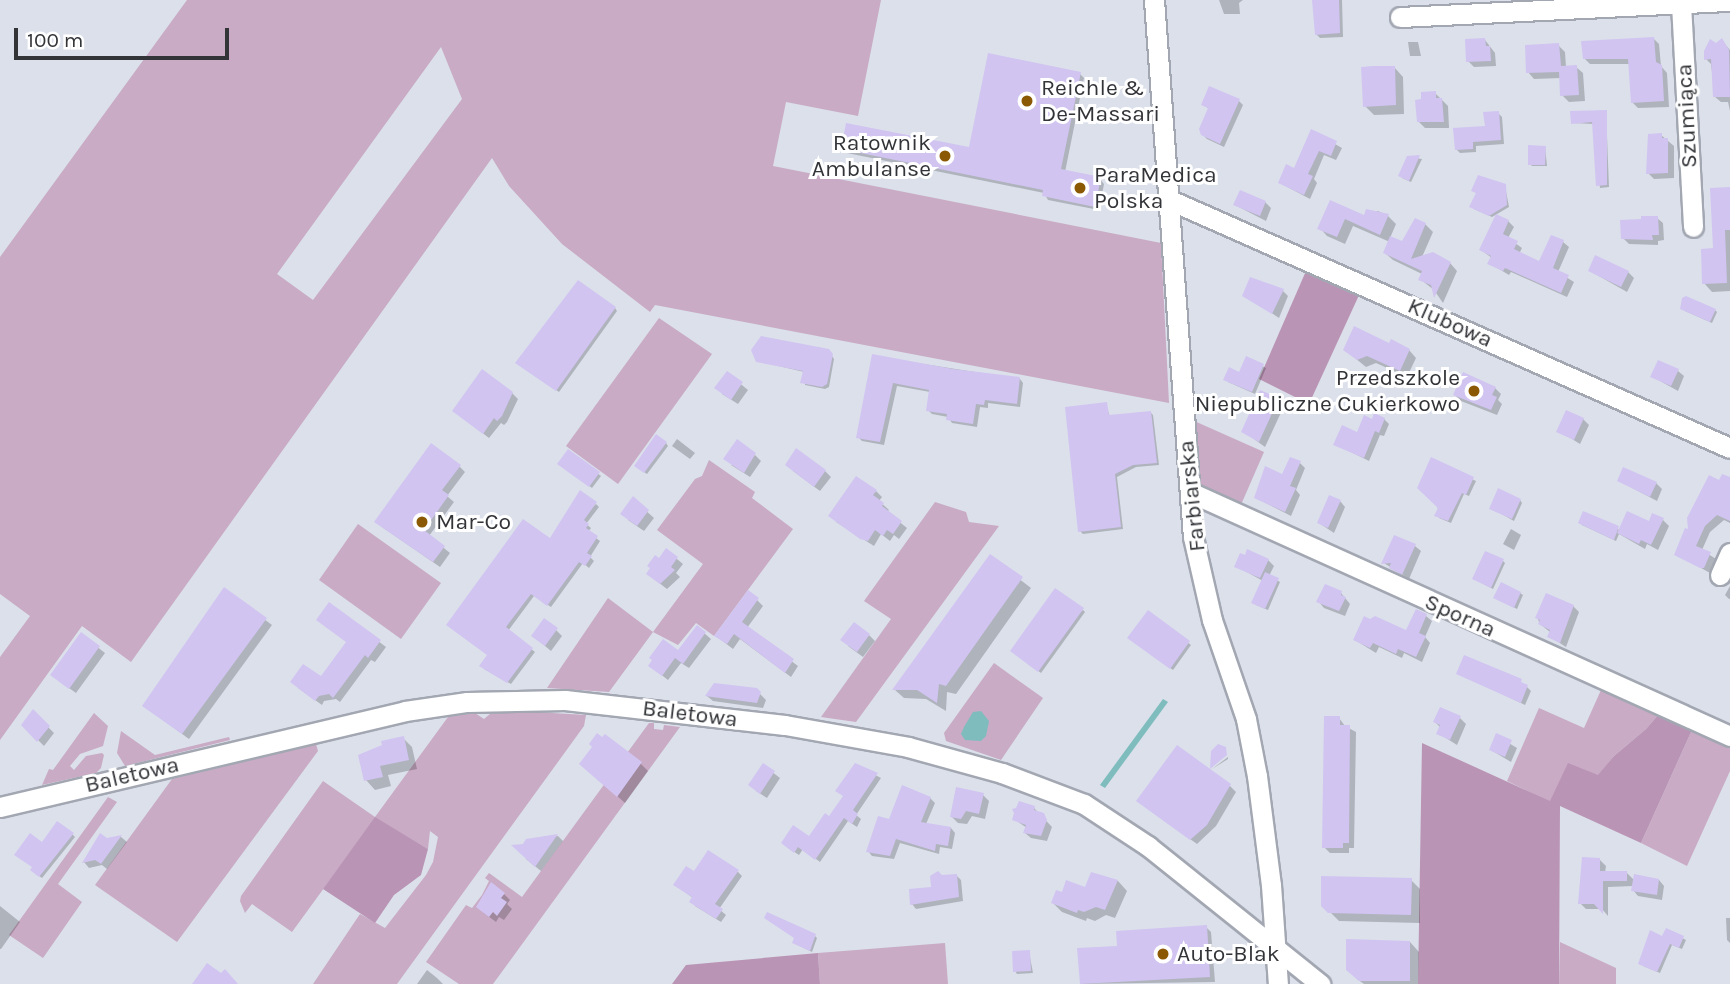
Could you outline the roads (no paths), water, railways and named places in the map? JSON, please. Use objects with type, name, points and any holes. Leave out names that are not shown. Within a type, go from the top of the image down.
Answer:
[{"type":"street","name":"Farbiarska","points":[[1154,0],[1170,200],[1180,376],[1192,493],[1193,537],[1206,596],[1246,719],[1257,776],[1271,885],[1278,984]]},
{"type":"street","points":[[1401,17],[1730,1]]},
{"type":"street","name":"Szumiąca","points":[[1681,4],[1693,227]]},
{"type":"street","name":"Klubowa","points":[[1170,200],[1730,448]]},
{"type":"street","name":"Sporna","points":[[1192,493],[1730,736]]},
{"type":"street","points":[[1720,575],[1730,554]]},
{"type":"street","name":"Baletowa","points":[[0,807],[425,707],[517,699],[611,704],[877,740],[1002,773],[1059,793],[1119,824],[1320,984]]},
{"type":"place","name":"Reichle & De-Massari","points":[[1027,101]]},
{"type":"place","name":"Ratownik Ambulanse","points":[[945,156]]},
{"type":"place","name":"ParaMedica Polska","points":[[1080,188]]},
{"type":"place","name":"Przedszkole Niepubliczne Cukierkowo","points":[[1474,391]]},
{"type":"place","name":"Mar-Co","points":[[422,522]]},
{"type":"place","name":"Auto-Blak","points":[[1163,954]]}]
